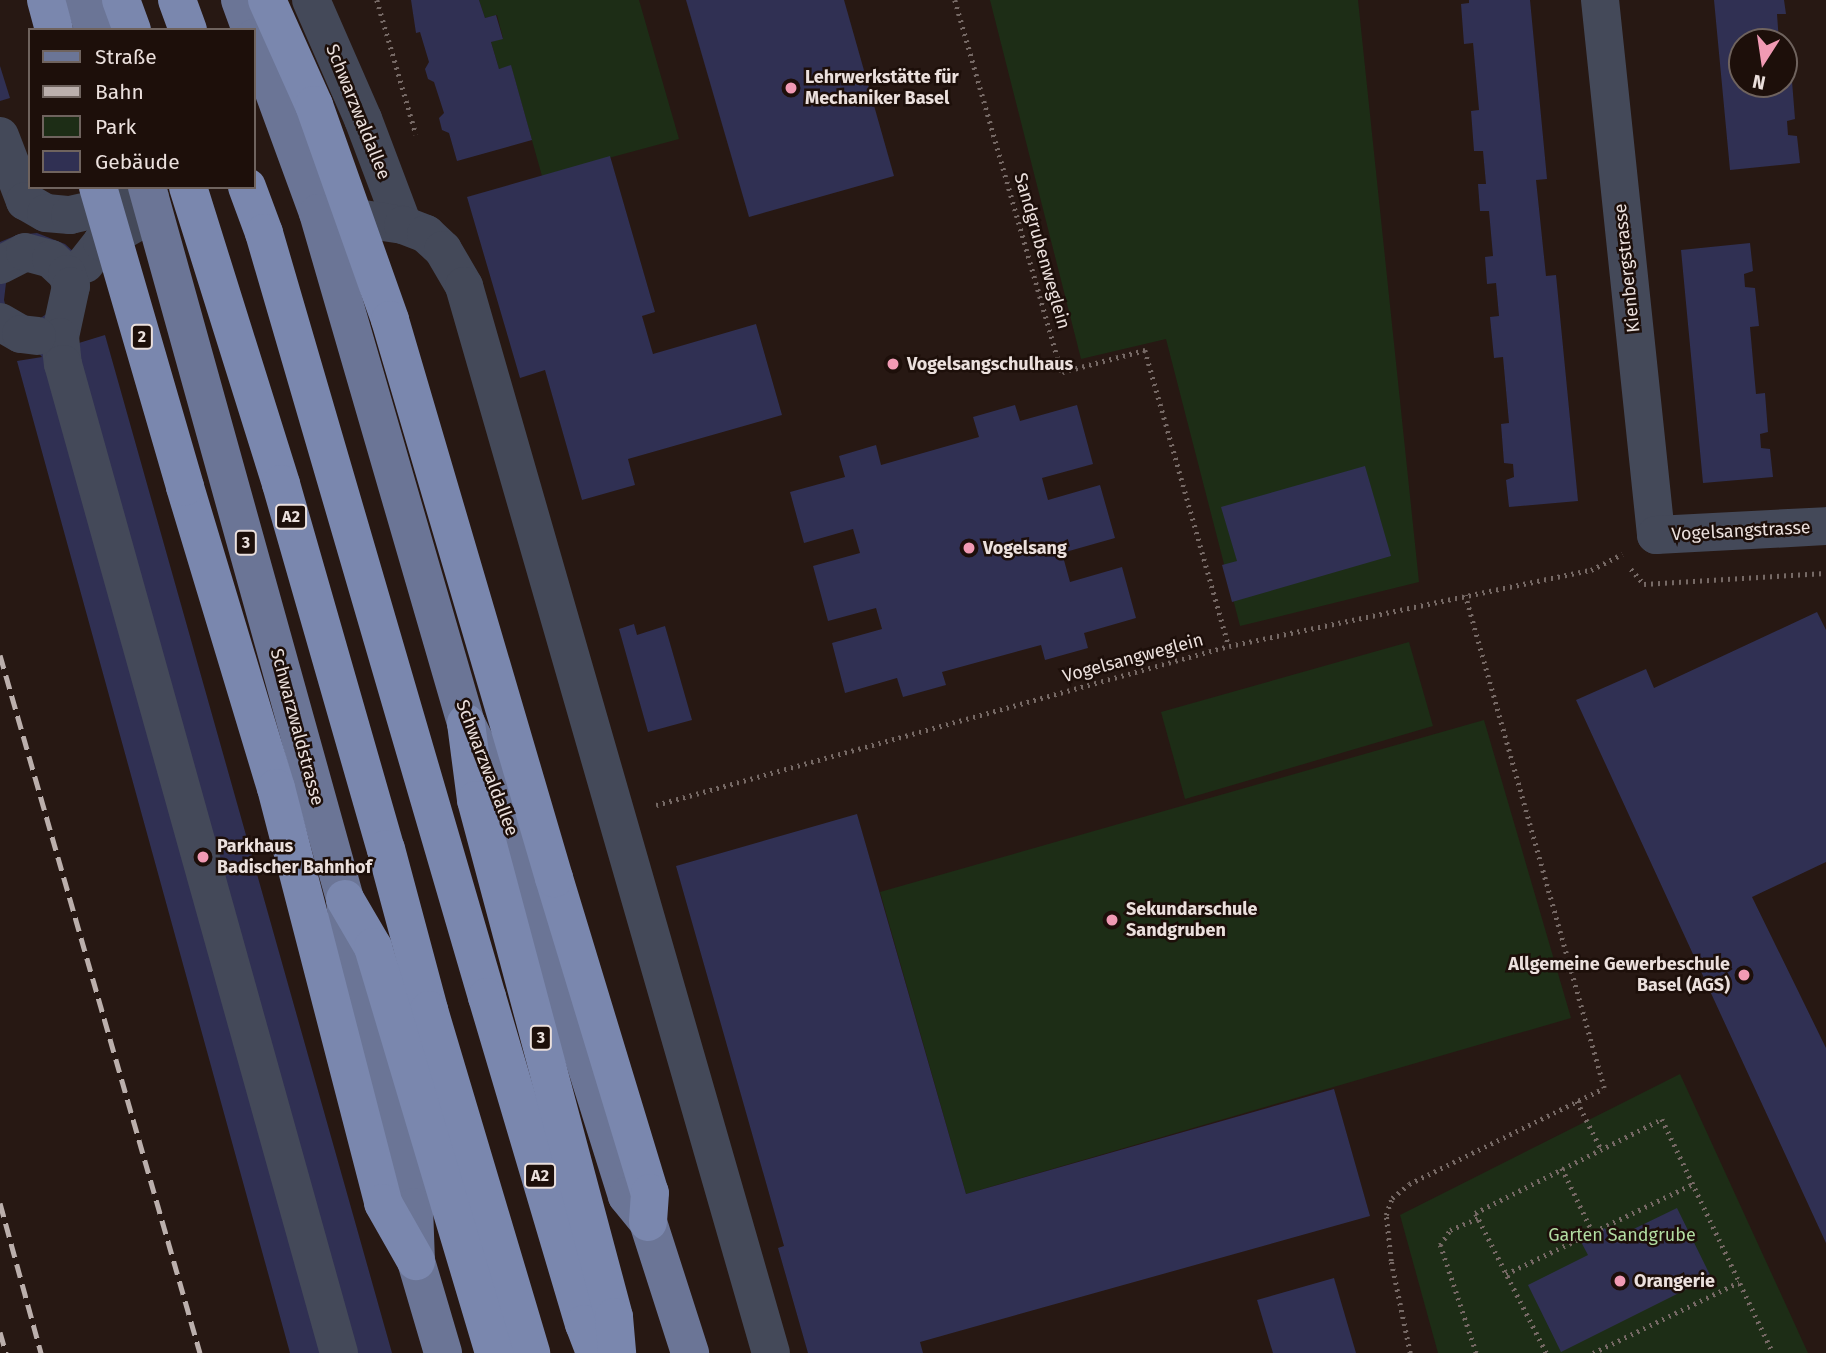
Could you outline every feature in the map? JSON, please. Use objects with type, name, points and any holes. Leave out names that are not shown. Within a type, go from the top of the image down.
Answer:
[{"type":"highway","points":[[46,0],[53,28]]},
{"type":"highway","points":[[121,0],[131,28]]},
{"type":"highway","points":[[177,0],[187,28]]},
{"type":"highway","points":[[267,0],[314,105],[390,320],[554,878],[650,1192],[648,1222]]},
{"type":"highway","name":"2","points":[[100,189],[185,487],[276,788],[383,1203],[416,1261]]},
{"type":"highway","name":"A2","points":[[189,189],[285,496],[429,1010],[531,1353]]},
{"type":"highway","name":"A2","points":[[248,189],[264,233],[487,997],[580,1311],[595,1353]]},
{"type":"highway","name":"3","points":[[466,723],[476,800],[614,1317],[617,1353]]},
{"type":"highway","points":[[345,898],[373,947],[494,1353]]},
{"type":"main road","points":[[84,0],[93,28]]},
{"type":"main road","points":[[240,0],[250,28]]},
{"type":"main road","name":"Schwarzwaldallee","points":[[256,47],[261,70],[318,213],[466,723],[500,794],[626,1196],[648,1222],[690,1353]]},
{"type":"main road","name":"Schwarzwaldstrasse","points":[[151,199],[345,898],[350,946],[414,1207],[416,1261],[443,1353]]},
{"type":"street","name":"Schwarzwaldallee","points":[[311,0],[363,119],[403,225]]},
{"type":"street","name":"Kienbergstrasse","points":[[1600,0],[1656,535]]},
{"type":"street","points":[[0,136],[25,201],[46,213],[70,215],[151,199]]},
{"type":"street","points":[[85,264],[102,242],[128,225],[151,199]]},
{"type":"street","points":[[318,213],[403,225],[426,234],[443,250],[464,286],[771,1353]]},
{"type":"street","points":[[0,265],[25,252],[51,259],[67,274],[71,286],[61,337],[62,364],[339,1353]]},
{"type":"street","points":[[0,322],[21,334],[37,336]]},
{"type":"street","name":"Vogelsangstrasse","points":[[1656,535],[1826,526]]},
{"type":"path","points":[[377,0],[417,139]]},
{"type":"path","name":"Sandgrubenweglein","points":[[956,0],[1062,372],[1145,350],[1229,646]]},
{"type":"path","name":"Vogelsangweglein","points":[[616,816],[1229,646],[1591,570],[1656,535]]},
{"type":"path","points":[[1619,555],[1644,584],[1826,573]]},
{"type":"path","points":[[1410,1353],[1391,1261],[1386,1215],[1392,1198],[1409,1184],[1604,1088],[1465,595]]},
{"type":"path","points":[[1577,1101],[1601,1149]]},
{"type":"path","points":[[1546,1353],[1475,1213],[1662,1119],[1771,1352]]},
{"type":"path","points":[[1562,1168],[1592,1231]]},
{"type":"path","points":[[1506,1274],[1693,1184]]},
{"type":"path","points":[[1476,1353],[1440,1245],[1450,1230],[1478,1218]]},
{"type":"path","points":[[1592,1353],[1739,1282]]},
{"type":"green space","points":[[479,0],[639,0],[679,139],[542,176],[511,66],[499,69],[491,42],[503,38],[497,15],[485,18]]},
{"type":"green space","points":[[990,0],[1358,0],[1419,582],[1240,626],[1166,339],[1081,359]]},
{"type":"green space","points":[[1409,642],[1433,726],[1185,799],[1161,712]]},
{"type":"green space","points":[[1484,720],[1571,1018],[966,1194],[880,892]]},
{"type":"green space","name":"Garten Sandgrube","points":[[1680,1074],[1808,1353],[1438,1353],[1400,1215]]},
{"type":"building","points":[[411,0],[479,0],[485,18],[496,15],[503,39],[491,42],[499,69],[511,65],[532,140],[457,161],[449,133],[442,130],[439,118],[444,113],[434,82],[428,79],[425,69],[429,62],[420,32],[416,33]]},
{"type":"building","name":"Lehrwerkstätte für Mechaniker Basel","points":[[686,0],[844,0],[894,176],[749,217]]},
{"type":"building","points":[[1469,0],[1530,0],[1547,179],[1536,180],[1546,276],[1556,275],[1578,501],[1509,507],[1506,480],[1514,477],[1513,464],[1504,463],[1501,424],[1509,423],[1503,357],[1494,358],[1490,317],[1499,316],[1496,283],[1487,284],[1485,257],[1493,256],[1489,211],[1480,211],[1478,184],[1486,184],[1483,151],[1474,151],[1471,111],[1479,110],[1473,43],[1464,44],[1461,4],[1469,3]]},
{"type":"building","points":[[1714,0],[1784,0],[1786,14],[1777,14],[1778,28],[1728,28],[1728,98],[1793,98],[1795,119],[1787,121],[1788,135],[1797,136],[1800,163],[1730,170]]},
{"type":"building","points":[[0,66],[10,98],[0,101]]},
{"type":"building","points":[[610,156],[655,312],[642,316],[653,354],[756,324],[782,415],[628,459],[635,485],[582,500],[545,370],[520,378],[467,197]]},
{"type":"building","name":"Parkhaus Badischer Bahnhof","points":[[37,233],[65,244],[76,254],[69,346],[105,335],[392,1353],[290,1353],[17,361],[42,357],[35,349],[0,339],[0,242],[17,235]],"holes":[[[35,269],[50,278],[55,303],[51,311],[36,321],[6,308],[6,283],[11,276]]]},
{"type":"building","points":[[1750,243],[1753,271],[1744,274],[1745,287],[1755,288],[1759,326],[1750,327],[1753,361],[1756,394],[1765,393],[1768,432],[1760,434],[1761,448],[1770,449],[1773,477],[1703,483],[1681,250]]},
{"type":"building","name":"Vogelsang","points":[[1015,405],[1020,421],[1077,405],[1093,464],[1042,478],[1048,500],[1100,485],[1115,538],[1062,553],[1070,582],[1122,567],[1136,618],[1084,633],[1088,648],[1045,660],[1041,645],[942,672],[946,685],[903,697],[897,678],[845,693],[832,643],[882,629],[876,608],[828,621],[813,566],[860,553],[853,529],[804,543],[790,492],[845,477],[839,456],[876,445],[881,465],[979,437],[973,417]]},
{"type":"building","points":[[1365,466],[1391,556],[1232,602],[1222,565],[1237,561],[1221,507]]},
{"type":"building","points":[[1817,612],[1826,630],[1826,862],[1752,897],[1826,1048],[1826,1243],[1576,700],[1646,669],[1654,688]]},
{"type":"building","points":[[634,624],[637,635],[665,626],[692,720],[648,732],[619,629]]},
{"type":"building","points":[[857,814],[966,1194],[1334,1089],[1370,1216],[920,1342],[923,1353],[808,1353],[778,1248],[784,1246],[676,866]]},
{"type":"building","name":"Orangerie","points":[[1677,1208],[1711,1277],[1561,1352],[1528,1285],[1588,1255],[1580,1240],[1605,1228],[1611,1240]]},
{"type":"building","points":[[1334,1278],[1356,1353],[1273,1353],[1257,1300]]},
{"type":"railway","points":[[0,655],[200,1353]]},
{"type":"railway","points":[[0,1203],[41,1353]]},
{"type":"railway","points":[[0,1332],[6,1353]]},
{"type":"place","name":"Lehrwerkstätte für Mechaniker Basel","points":[[791,88]]},
{"type":"place","name":"Vogelsangschulhaus","points":[[893,364]]},
{"type":"place","name":"Vogelsang","points":[[969,548]]},
{"type":"place","name":"Parkhaus Badischer Bahnhof","points":[[203,857]]},
{"type":"place","name":"Sekundarschule Sandgruben","points":[[1112,920]]},
{"type":"place","name":"Allgemeine Gewerbeschule Basel (AGS)","points":[[1744,975]]},
{"type":"place","name":"Orangerie","points":[[1620,1281]]}]
